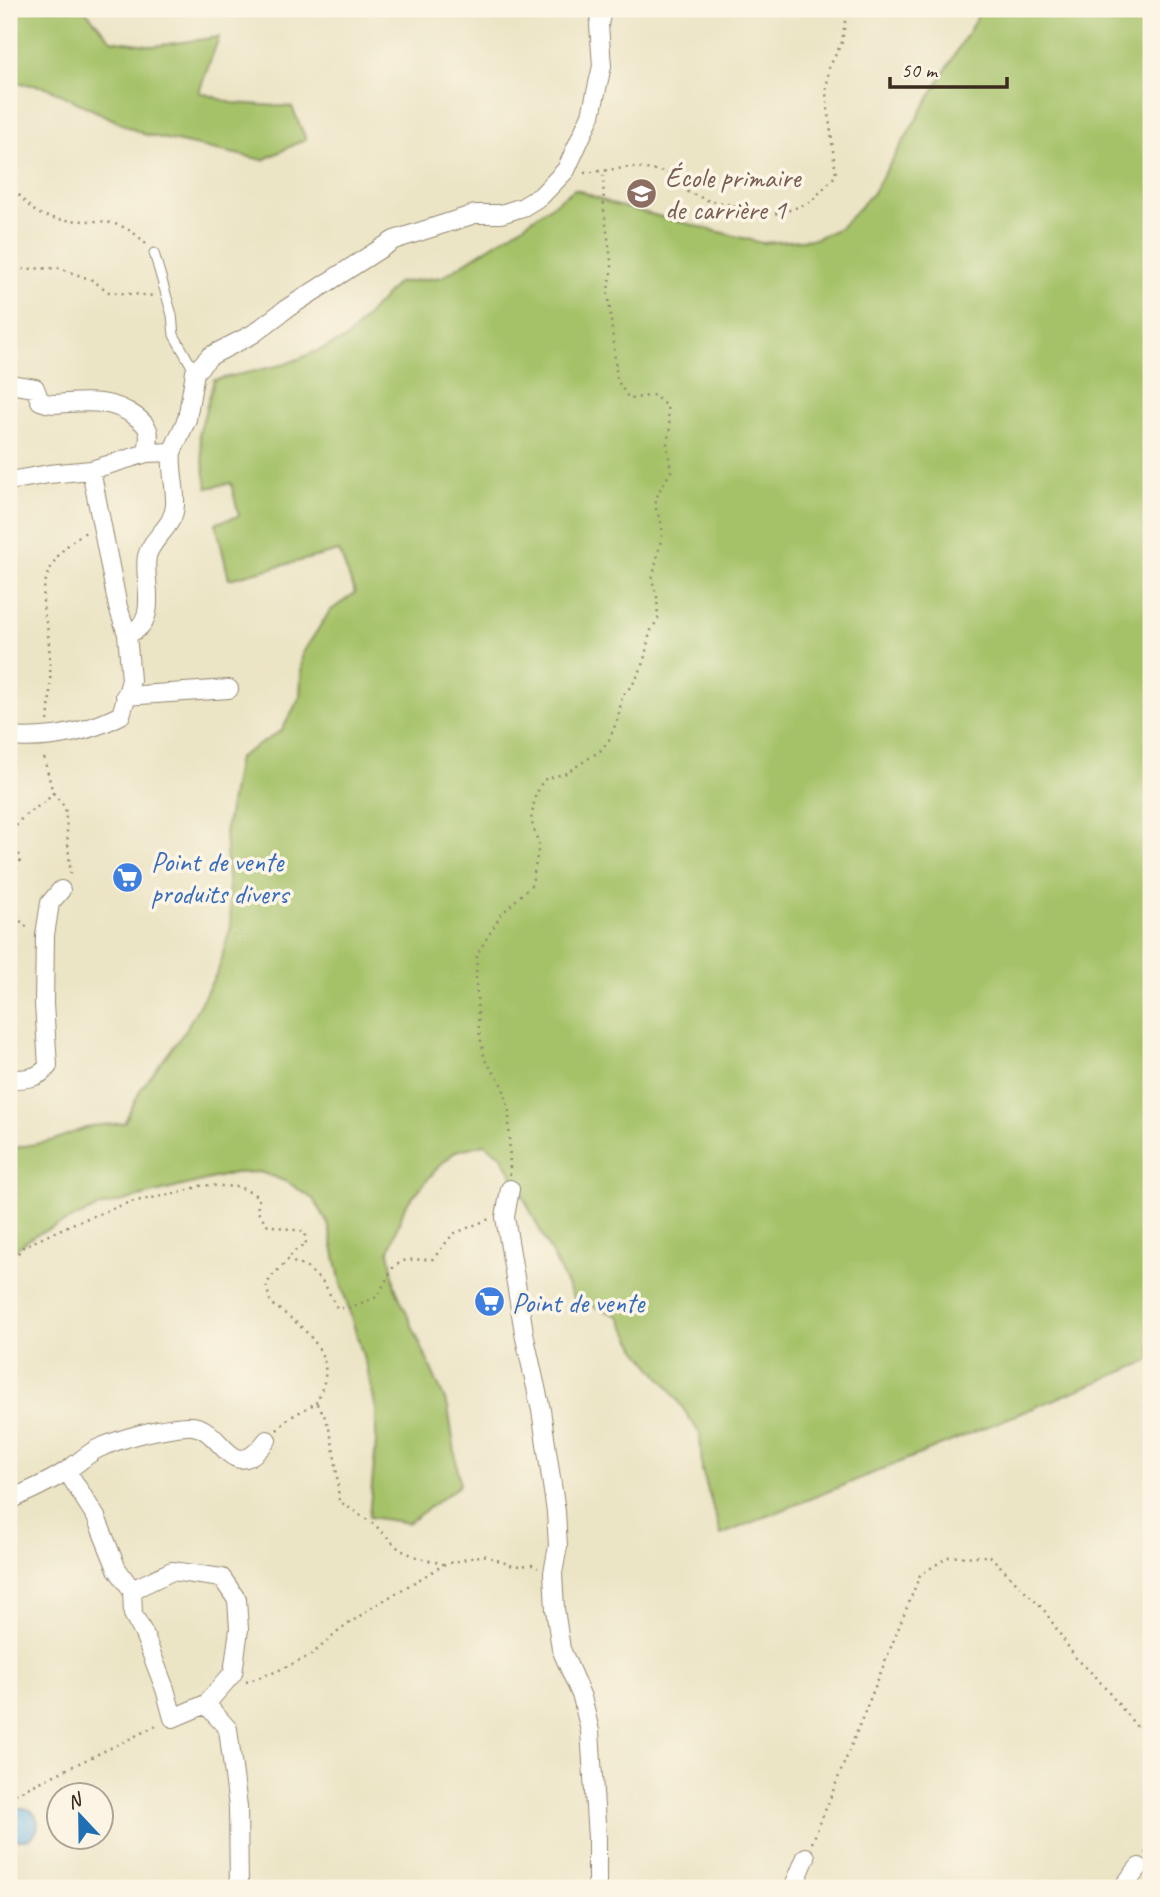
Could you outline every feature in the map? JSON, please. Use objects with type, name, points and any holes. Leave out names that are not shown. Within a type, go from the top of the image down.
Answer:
[{"type":"street","points":[[127,634],[142,623],[149,605],[147,558],[150,549],[174,514],[176,504],[172,452],[187,419],[194,372],[210,356],[253,334],[286,309],[394,240],[475,214],[501,214],[523,207],[541,196],[566,170],[590,115],[603,66],[599,24],[602,9]]},
{"type":"street","points":[[9,384],[35,388],[40,401],[48,405],[92,402],[122,407],[146,424],[149,435],[147,453]]},
{"type":"street","points":[[9,481],[91,470],[147,453],[172,452]]},
{"type":"street","points":[[9,737],[42,738],[99,726],[121,715],[131,680],[127,634],[118,607],[91,470]]},
{"type":"street","points":[[125,696],[229,690]]},
{"type":"street","points":[[9,1079],[27,1079],[43,1073],[48,1066],[44,1004],[45,935],[50,903],[61,890]]},
{"type":"street","points":[[510,1189],[505,1217],[556,1512],[558,1546],[553,1573],[555,1609],[561,1649],[582,1697],[590,1731],[597,1838],[597,1888]]},
{"type":"street","points":[[9,1501],[67,1471],[96,1450],[115,1442],[188,1425],[199,1427],[222,1448],[239,1459],[247,1460],[256,1454],[267,1440]]},
{"type":"street","points":[[67,1471],[96,1517],[117,1569],[132,1590],[134,1614],[165,1689],[173,1718],[211,1697],[233,1672],[239,1629],[237,1600],[222,1578],[172,1571],[132,1590]]},
{"type":"street","points":[[211,1697],[228,1729],[238,1807],[239,1888]]},
{"type":"street","points":[[793,1888],[806,1857]]},
{"type":"street","points":[[1122,1888],[1139,1867]]},
{"type":"lane","points":[[154,253],[172,315],[174,335],[194,372]]},
{"type":"path","points":[[566,170],[582,174],[632,167],[666,172],[680,181],[688,192],[707,200],[779,214],[811,202],[836,175],[826,93],[829,68],[842,42],[847,9]]},
{"type":"path","points":[[510,1189],[509,1110],[502,1084],[485,1060],[479,1031],[477,954],[501,915],[532,884],[539,845],[531,820],[543,780],[566,773],[600,751],[609,740],[618,718],[622,697],[643,665],[650,632],[659,613],[652,580],[663,537],[655,506],[658,493],[671,471],[667,444],[670,428],[667,407],[654,395],[629,399],[617,380],[608,290],[612,267],[604,210],[603,170]]},
{"type":"path","points":[[9,185],[21,194],[37,214],[61,219],[118,223],[136,233],[154,253]]},
{"type":"path","points":[[9,266],[23,269],[59,268],[92,280],[109,292],[151,295],[167,301]]},
{"type":"path","points":[[61,890],[68,886],[72,877],[65,807],[53,793],[42,738],[51,690],[48,631],[43,601],[48,571],[62,549],[102,524]]},
{"type":"path","points":[[9,838],[21,819],[47,802],[53,793]]},
{"type":"path","points":[[9,844],[21,859],[9,886],[13,909],[26,928],[45,935]]},
{"type":"path","points":[[9,1264],[23,1247],[84,1219],[130,1202],[179,1193],[203,1185],[239,1187],[254,1194],[259,1199],[257,1212],[268,1225],[305,1232],[306,1244],[293,1252],[266,1285],[271,1304],[316,1341],[326,1375],[316,1403],[289,1418],[267,1440]]},
{"type":"path","points":[[288,1259],[306,1267],[324,1283],[337,1308],[348,1308],[377,1297],[394,1266],[406,1260],[433,1259],[453,1234],[471,1225],[494,1218],[509,1235]]},
{"type":"path","points":[[316,1403],[323,1411],[334,1447],[340,1501],[374,1525],[400,1550],[445,1564]]},
{"type":"path","points":[[211,1697],[310,1656],[371,1608],[445,1564],[484,1555],[513,1566],[532,1565],[553,1573]]},
{"type":"path","points":[[806,1857],[920,1575],[948,1557],[990,1556],[1044,1610],[1075,1657],[1097,1677],[1151,1744]]},
{"type":"path","points":[[9,1797],[173,1718]]},
{"type":"green space","points":[[9,9],[84,9],[111,40],[154,46],[219,37],[199,92],[232,103],[292,107],[306,139],[263,160],[143,134],[46,87],[13,82],[9,76]]},
{"type":"green space","points":[[982,9],[1151,9],[1151,1360],[721,1535],[702,1470],[700,1434],[670,1389],[637,1349],[619,1316],[574,1299],[501,1155],[484,1144],[456,1151],[439,1166],[405,1206],[389,1251],[395,1287],[448,1407],[460,1485],[408,1523],[369,1517],[376,1443],[376,1409],[367,1369],[341,1284],[328,1223],[313,1199],[287,1182],[260,1172],[234,1173],[99,1207],[35,1235],[9,1254],[9,1149],[51,1141],[91,1126],[124,1123],[141,1089],[185,1031],[218,971],[231,925],[225,833],[238,758],[282,730],[300,697],[302,654],[330,611],[355,593],[339,551],[229,579],[216,523],[239,516],[231,483],[207,488],[199,434],[214,380],[286,364],[346,339],[397,283],[442,277],[575,189],[615,205],[762,243],[814,239],[840,228],[872,194]]},
{"type":"water","points":[[22,1808],[33,1813],[38,1824],[33,1835],[22,1840],[11,1835],[6,1824],[11,1813]]},
{"type":"place","name":"École primaire de carrière 1","points":[[642,193]]},
{"type":"place","name":"Point de vente produits divers","points":[[128,877]]},
{"type":"place","name":"Point de vente","points":[[489,1302]]}]
